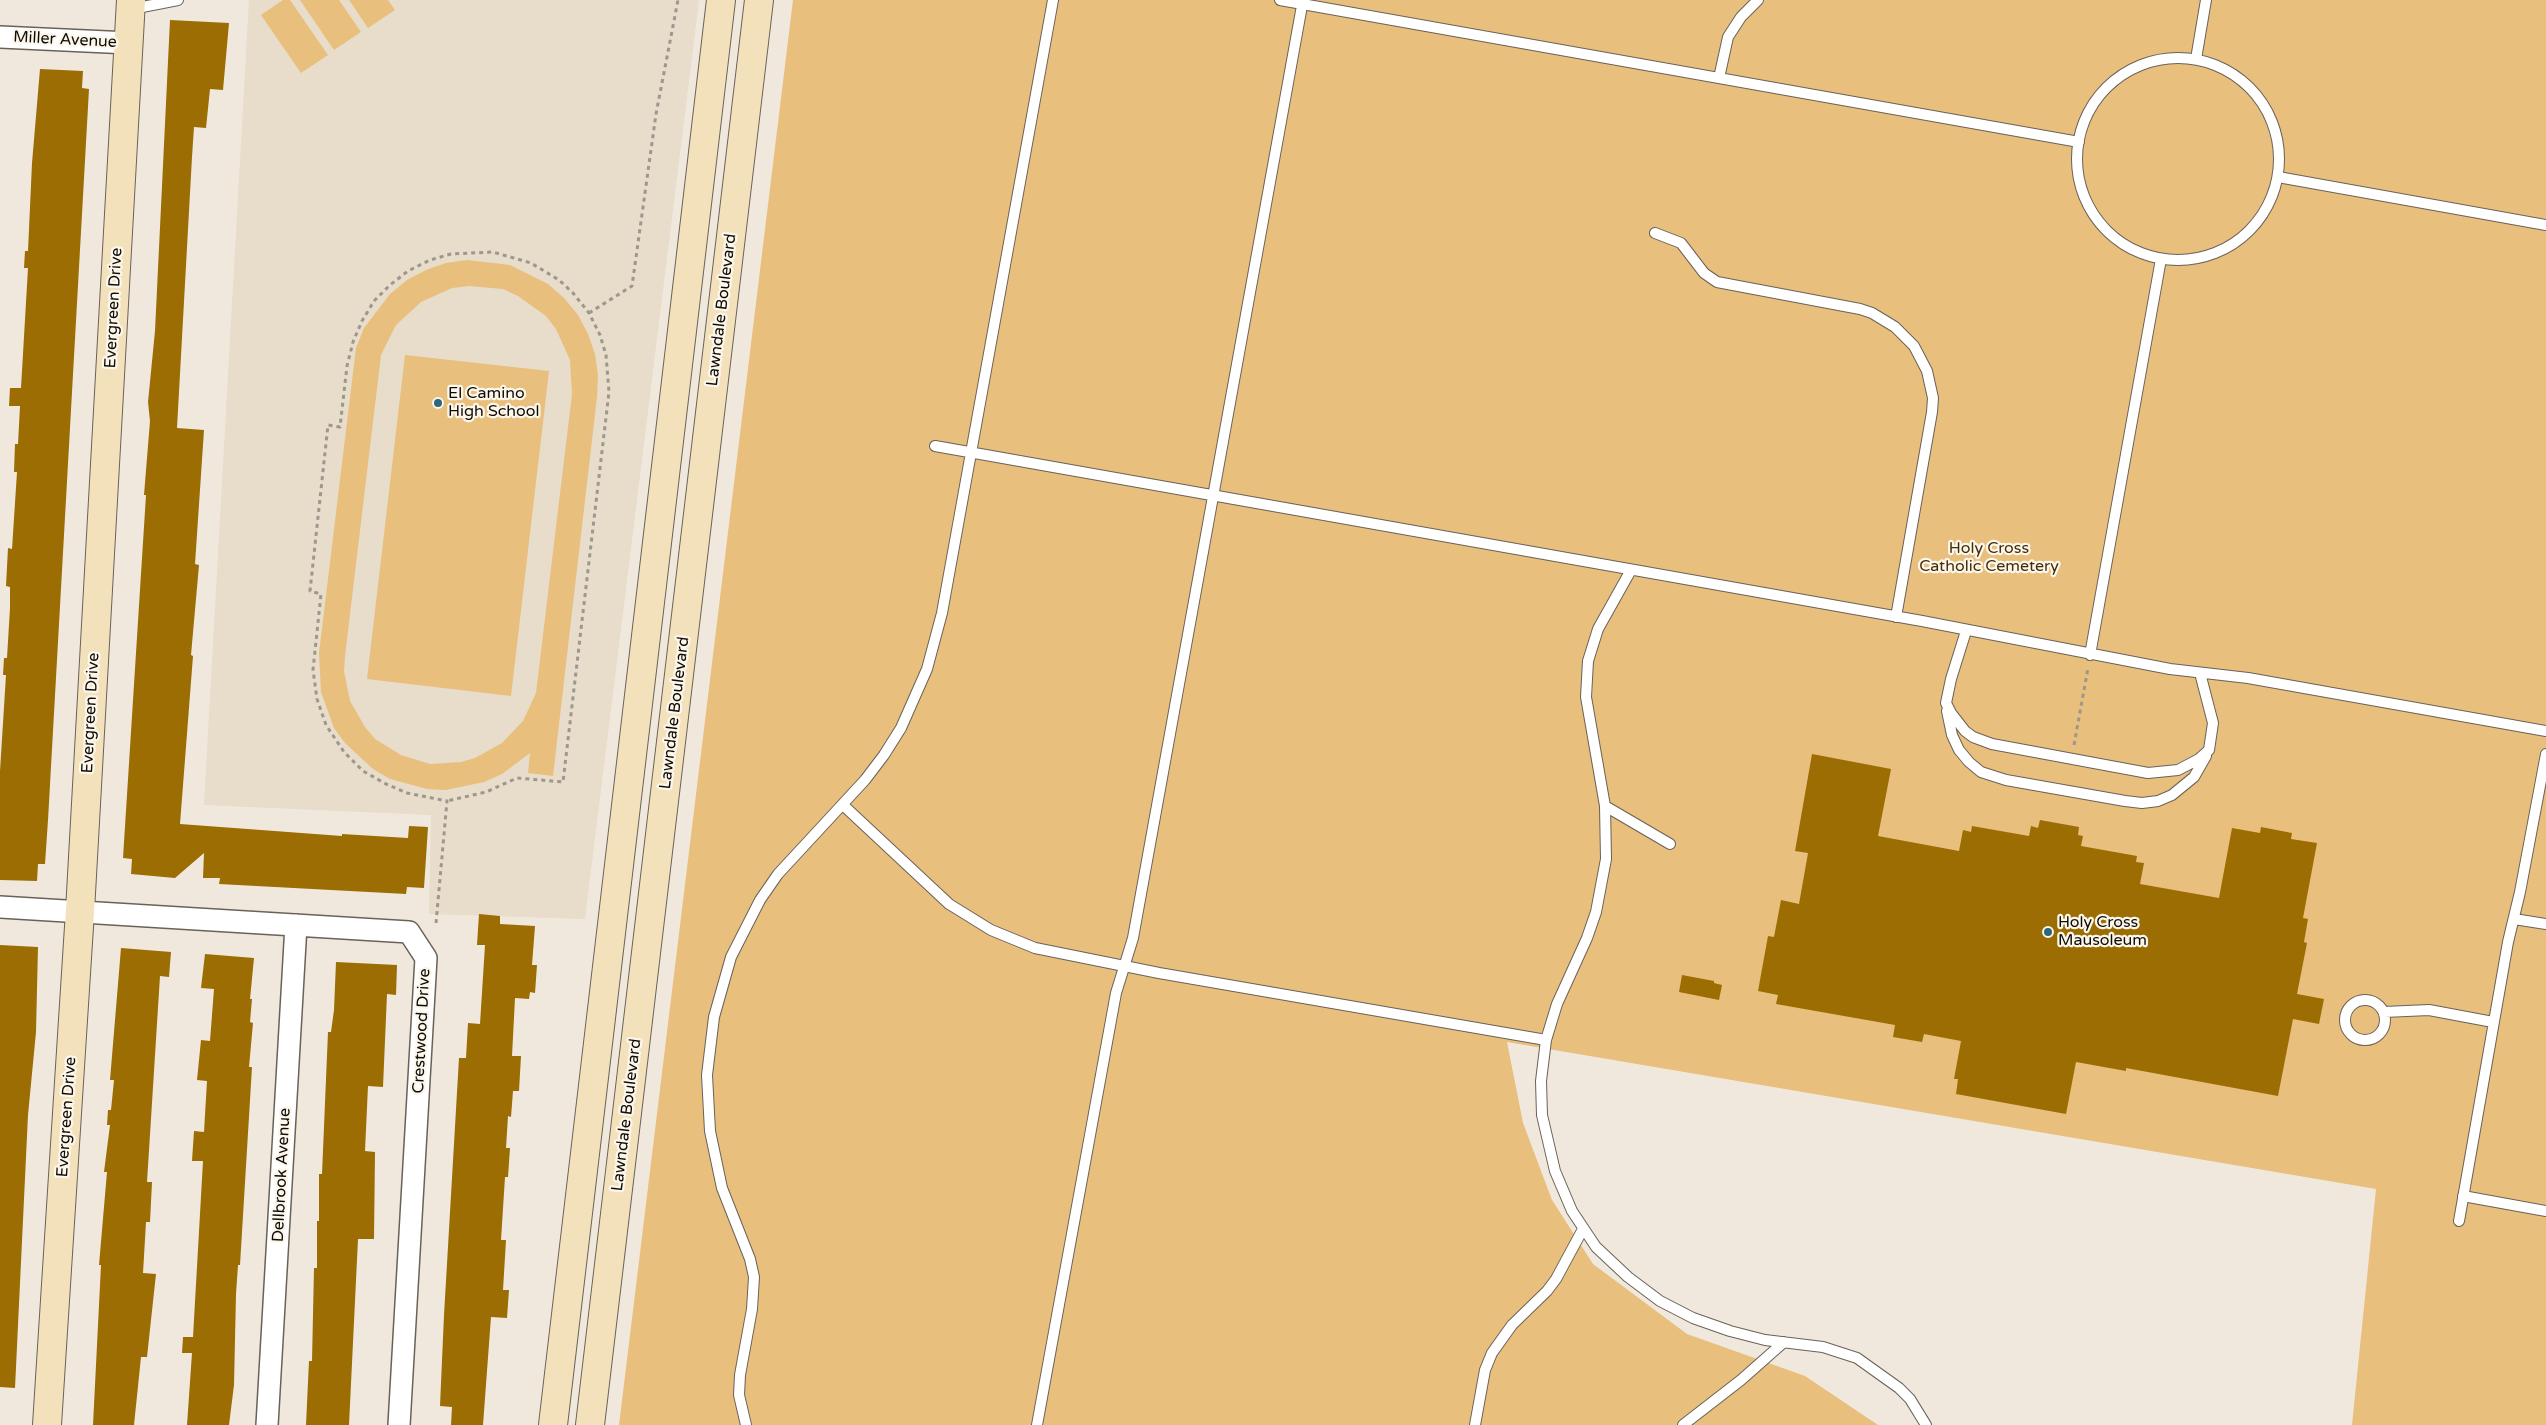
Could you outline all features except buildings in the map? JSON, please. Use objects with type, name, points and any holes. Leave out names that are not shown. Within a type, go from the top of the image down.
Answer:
[{"type":"street","points":[[553,1425],[721,0]]},
{"type":"street","name":"Lawndale Boulevard","points":[[590,1425],[759,0]]},
{"type":"street","name":"Evergreen Drive","points":[[47,1425],[80,911],[131,4]]},
{"type":"street","name":"Miller Avenue","points":[[0,37],[129,43]]},
{"type":"street","name":"Crestwood Drive","points":[[0,907],[409,932],[426,958],[399,1425]]},
{"type":"street","name":"Dellbrook Avenue","points":[[268,1425],[296,925]]},
{"type":"lane","points":[[131,4],[178,0]]},
{"type":"lane","points":[[746,1425],[739,1395],[740,1375],[752,1309],[754,1277],[750,1259],[722,1188],[715,1159],[707,1103],[709,1046],[720,988],[731,957],[760,900],[798,851],[843,805],[884,755],[915,698],[927,669],[942,613],[1053,0]]},
{"type":"lane","points":[[1280,0],[1302,2],[2079,142]]},
{"type":"lane","points":[[1719,78],[1728,37],[1740,17],[1758,0]]},
{"type":"lane","points":[[2196,59],[2206,0]]},
{"type":"lane","points":[[1037,1425],[1116,992],[1133,938],[1302,2]]},
{"type":"lane","points":[[2178,58],[2196,59],[2229,72],[2245,82],[2258,97],[2275,129],[2280,160],[2278,177],[2267,208],[2253,227],[2236,242],[2207,256],[2182,260],[2161,259],[2130,248],[2115,238],[2091,211],[2079,179],[2077,160],[2079,142],[2089,112],[2099,97],[2123,74],[2156,61],[2178,58]]},
{"type":"lane","points":[[2278,177],[2546,225]]},
{"type":"lane","points":[[1655,233],[1681,243],[1704,273],[1717,282],[1846,306],[1872,313],[1895,327],[1917,352],[1931,384],[1932,412],[1896,617]]},
{"type":"lane","points":[[2090,655],[2161,259]]},
{"type":"lane","points":[[935,446],[1896,617],[2090,655],[2200,673],[2248,678],[2546,731]]},
{"type":"lane","points":[[1631,570],[1598,629],[1592,645],[1586,679],[1588,715],[1605,806],[1606,859],[1596,912],[1587,938],[1557,1004],[1546,1040],[1541,1099],[1545,1134],[1560,1185],[1583,1229],[1611,1262],[1628,1277],[1676,1311],[1730,1331],[1784,1342],[1823,1347],[1857,1358],[1872,1367],[1910,1399],[1926,1425]]},
{"type":"lane","points":[[1966,631],[1951,679],[1946,703],[1952,735],[1969,762],[1981,772],[2006,780],[2142,803],[2158,801],[2172,795],[2188,782],[2202,765],[2209,750],[2213,723],[2200,673]]},
{"type":"lane","points":[[1946,703],[1951,714],[1964,731],[1984,742],[2148,773],[2168,773],[2189,766],[2209,750]]},
{"type":"lane","points":[[2459,1221],[2494,1022],[2546,754]]},
{"type":"lane","points":[[843,805],[930,889],[968,917],[991,930],[1035,948],[1124,966],[1546,1040]]},
{"type":"lane","points":[[1605,806],[1670,844]]},
{"type":"lane","points":[[2514,918],[2546,924]]},
{"type":"lane","points":[[2370,1000],[2376,1002],[2384,1012],[2384,1026],[2381,1032],[2370,1040],[2355,1038],[2346,1027],[2346,1012],[2356,1001],[2370,1000]]},
{"type":"lane","points":[[2384,1012],[2429,1010],[2494,1022]]},
{"type":"lane","points":[[2463,1196],[2546,1211]]},
{"type":"lane","points":[[1475,1425],[1485,1370],[1492,1353],[1512,1325],[1552,1285],[1583,1229]]},
{"type":"lane","points":[[1683,1425],[1741,1380],[1784,1342]]},
{"type":"path","points":[[589,313],[632,286],[655,124],[678,0]]},
{"type":"path","points":[[473,251],[511,256],[531,263],[559,280],[589,313],[606,355],[609,392],[563,782],[517,778],[486,792],[447,801],[408,793],[364,771],[344,752],[331,732],[317,699],[313,670],[321,594],[310,591],[328,425],[340,427],[347,366],[352,342],[362,321],[374,301],[408,271],[430,260],[451,254],[473,251]]},
{"type":"path","points":[[2072,759],[2090,655]]},
{"type":"path","points":[[436,923],[447,801]]},
{"type":"shaded area","name":"El Camino High School","points":[[249,0],[699,0],[585,919],[429,914],[431,815],[204,805]]},
{"type":"green space","points":[[283,0],[290,0],[328,55],[301,73],[261,15]]},
{"type":"green space","points":[[300,0],[339,0],[361,32],[334,50]]},
{"type":"green space","points":[[349,0],[388,0],[395,10],[368,28]]},
{"type":"green space","name":"Holy Cross Catholic Cemetery","points":[[793,0],[2546,0],[2546,1425],[2352,1425],[2376,1189],[1507,1042],[1523,1123],[1552,1200],[1593,1264],[1687,1334],[1805,1376],[1878,1425],[619,1425]]},
{"type":"green space","points":[[467,260],[510,265],[548,284],[564,298],[578,315],[588,334],[595,354],[598,375],[553,776],[528,773],[530,753],[502,774],[484,782],[446,790],[427,789],[390,779],[373,769],[345,743],[334,728],[321,692],[319,653],[356,348],[364,328],[390,294],[407,280],[426,270],[446,263]],"holes":[[[469,286],[503,289],[518,296],[546,316],[556,329],[570,360],[572,394],[536,693],[523,721],[502,743],[475,758],[461,762],[430,764],[401,755],[375,739],[365,727],[350,701],[344,671],[381,355],[396,325],[421,302],[452,288]]]},
{"type":"green space","points":[[405,355],[549,371],[511,696],[367,679]]},
{"type":"place","name":"El Camino High School","points":[[438,403]]},
{"type":"place","name":"Holy Cross Mausoleum","points":[[2048,932]]}]
